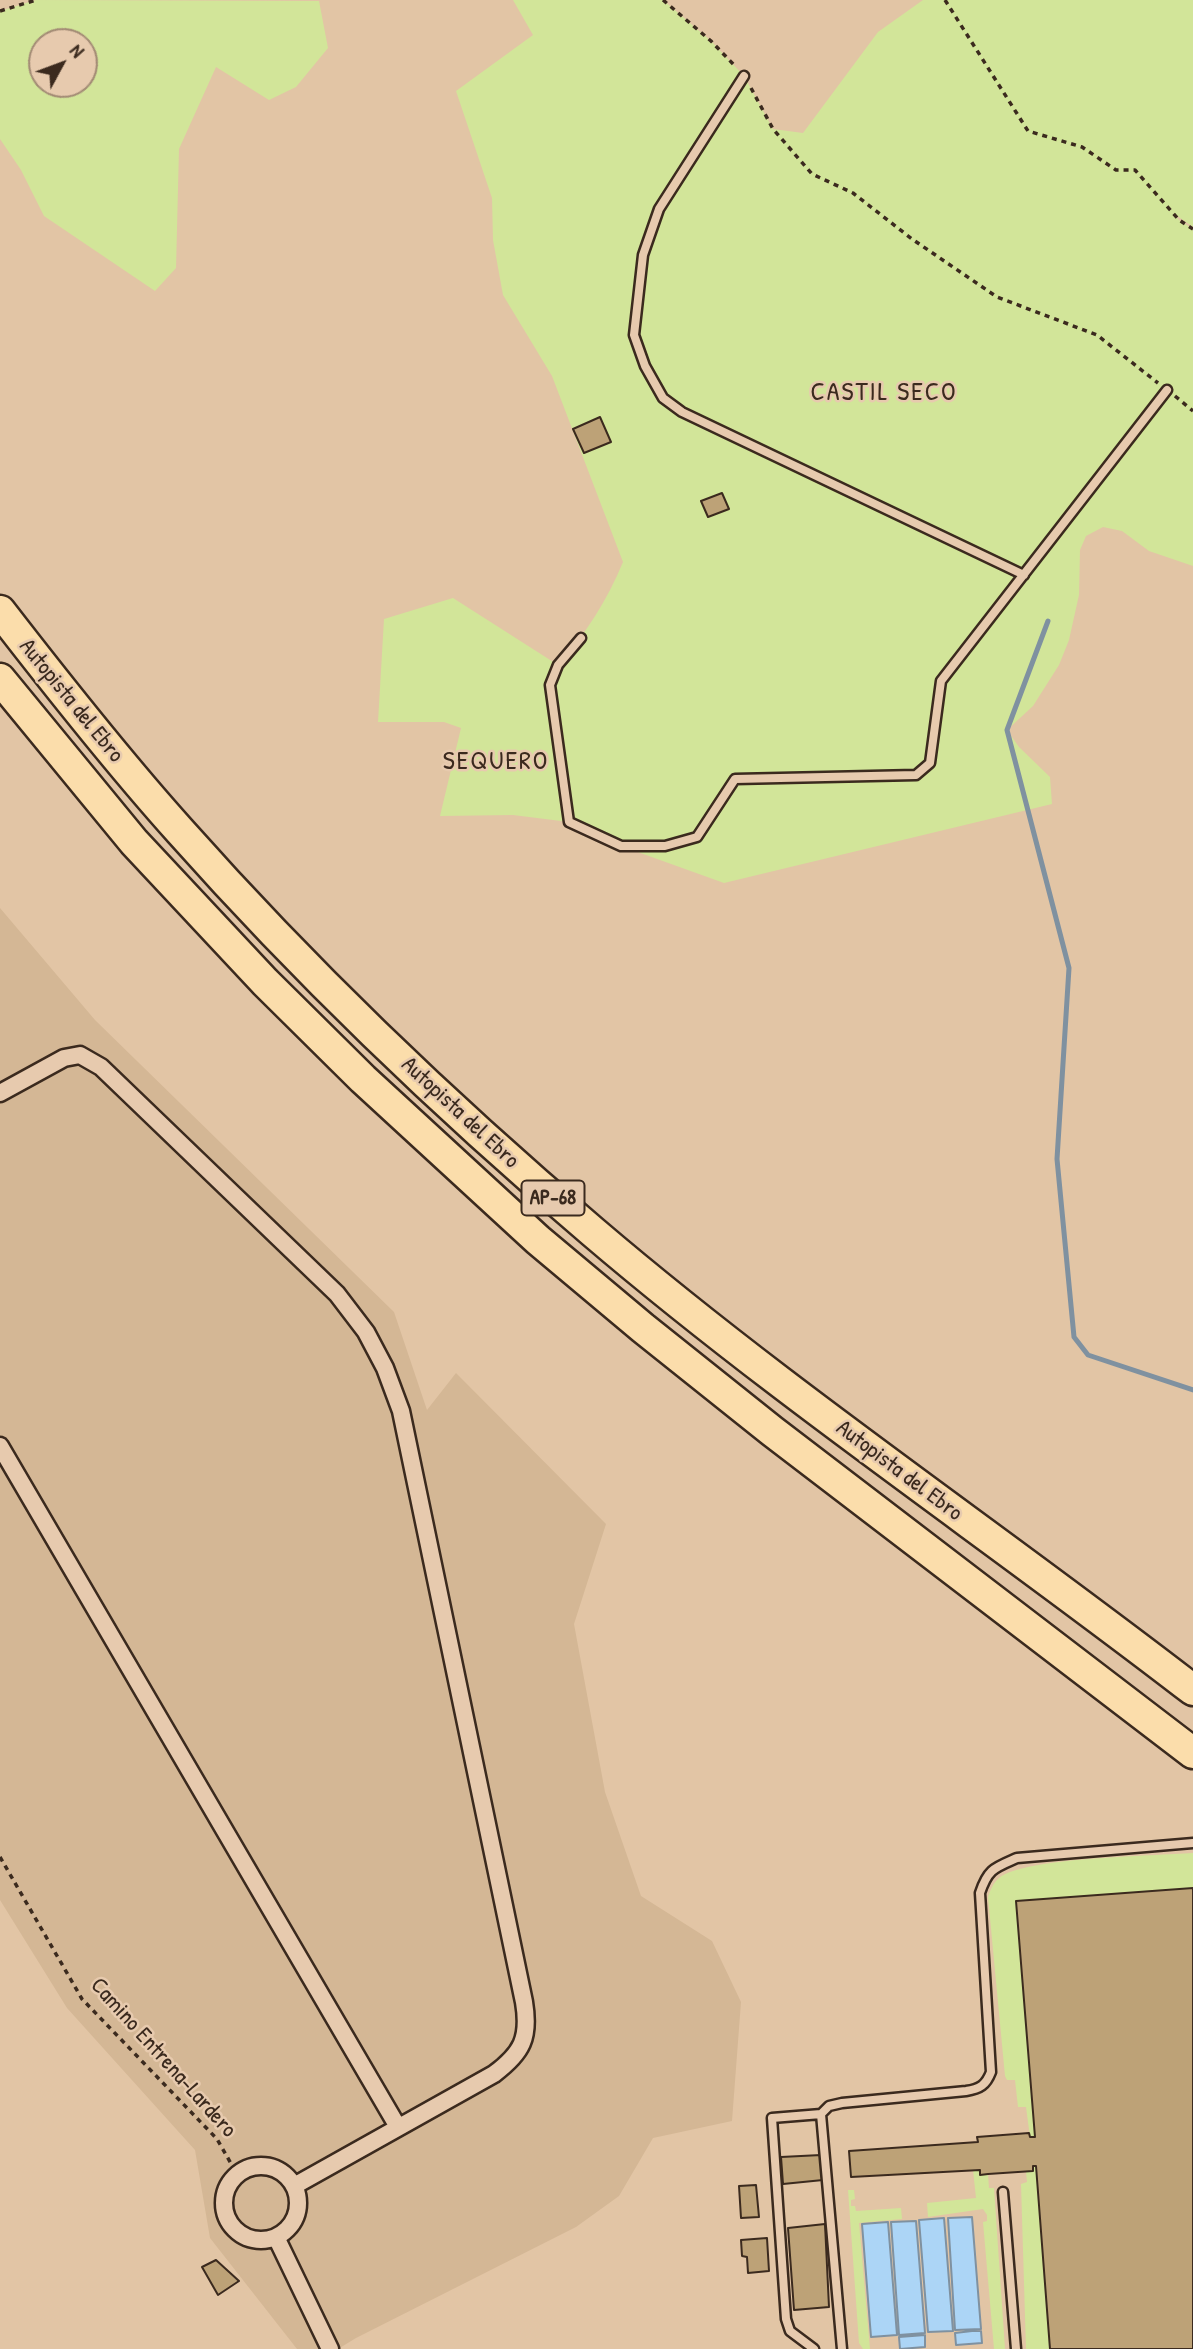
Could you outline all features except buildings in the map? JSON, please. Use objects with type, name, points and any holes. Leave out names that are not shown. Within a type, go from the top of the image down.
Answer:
[{"type":"highway","name":"Autopista del Ebro","points":[[0,611],[120,762],[190,842],[365,1024],[524,1173],[667,1293],[791,1391],[1193,1689]]},
{"type":"highway","name":"Autopista del Ebro","points":[[0,680],[134,842],[237,954],[363,1079],[538,1240],[643,1328],[772,1430],[1193,1754]]},
{"type":"street","points":[[0,1093],[64,1058],[80,1055],[101,1067],[337,1294],[366,1332],[386,1368],[401,1411],[527,2019],[520,2049],[512,2060],[494,2074],[294,2186]]},
{"type":"street","points":[[0,1446],[398,2127]]},
{"type":"street","points":[[248,2167],[275,2168],[286,2175],[294,2186],[298,2197],[294,2221],[276,2237],[250,2239],[238,2233],[229,2223],[224,2210],[228,2184],[248,2167]]},
{"type":"street","points":[[276,2237],[330,2349]]},
{"type":"lane","points":[[744,76],[659,209],[643,255],[634,335],[645,366],[663,398],[682,412],[1024,575]]},
{"type":"lane","points":[[581,638],[558,665],[550,685],[569,822],[621,846],[665,846],[697,836],[735,779],[916,775],[930,763],[941,681],[1167,390]]},
{"type":"lane","points":[[814,2349],[790,2331],[786,2319],[772,2118],[821,2114],[829,2106],[842,2103],[976,2090],[986,2083],[991,2072],[980,1893],[985,1876],[998,1866],[1017,1858],[1193,1843]]},
{"type":"lane","points":[[821,2114],[842,2349]]},
{"type":"lane","points":[[1003,2192],[1016,2349]]},
{"type":"path","points":[[0,11],[36,0]]},
{"type":"path","points":[[663,0],[711,41],[744,76],[773,129],[812,174],[853,194],[912,239],[997,297],[1097,335],[1193,411]]},
{"type":"path","points":[[945,0],[1028,131],[1082,147],[1116,170],[1135,170],[1179,220],[1193,229]]},
{"type":"path","name":"Camino Entrena-Lardero","points":[[0,1857],[82,1999],[217,2139],[237,2174]]},
{"type":"shaded area","points":[[0,908],[95,1020],[394,1312],[427,1410],[456,1373],[606,1524],[574,1624],[605,1792],[641,1896],[712,1941],[741,2002],[732,2121],[653,2138],[619,2196],[576,2227],[338,2349],[297,2349],[210,2238],[195,2150],[67,2008],[0,1900]]},
{"type":"green space","points":[[36,0],[319,1],[328,48],[296,87],[269,100],[216,67],[179,149],[176,268],[155,291],[44,216],[21,170],[0,139],[0,11]]},
{"type":"green space","points":[[513,0],[663,0],[711,41],[744,76],[773,129],[803,133],[878,32],[923,0],[1193,0],[1193,227],[1173,213],[1193,229],[1193,566],[1149,551],[1122,531],[1103,527],[1086,536],[1080,550],[1079,595],[1069,640],[1059,665],[1033,706],[1007,730],[1019,747],[1050,777],[1052,804],[724,883],[621,846],[569,822],[513,815],[440,816],[461,728],[444,722],[378,722],[384,619],[453,598],[558,665],[595,616],[623,562],[552,376],[503,295],[493,240],[492,198],[456,91],[533,35]]},
{"type":"green space","points":[[1193,1853],[1193,1888],[1016,1902],[1035,2137],[1030,2137],[1026,2107],[1018,2107],[1015,2080],[1007,2080],[1005,2076],[988,1897],[994,1884],[999,1878],[1013,1871],[1035,1866],[1091,1859]]},
{"type":"green space","points":[[1033,2166],[1036,2166],[1050,2349],[1026,2349],[1021,2184],[1027,2182],[1026,2172],[1033,2171]]},
{"type":"green space","points":[[973,2170],[980,2170],[980,2175],[988,2174],[989,2188],[994,2188],[1005,2349],[994,2349],[983,2222],[987,2221],[987,2215],[983,2209],[928,2217],[927,2203],[976,2198]]},
{"type":"green space","points":[[848,2190],[854,2190],[855,2199],[851,2200],[851,2206],[855,2206],[856,2211],[901,2208],[902,2219],[859,2223],[870,2349],[863,2349],[859,2343]]},
{"type":"water","points":[[972,2217],[981,2329],[955,2330],[948,2218]]},
{"type":"water","points":[[944,2218],[953,2331],[928,2332],[919,2220]]},
{"type":"water","points":[[916,2221],[925,2333],[899,2335],[891,2222]]},
{"type":"water","points":[[888,2222],[897,2335],[871,2337],[862,2224]]},
{"type":"water","points":[[981,2331],[982,2343],[956,2345],[955,2333]]},
{"type":"water","points":[[925,2335],[925,2347],[900,2349],[899,2337]]},
{"type":"waterway","points":[[1048,621],[1007,730],[1069,968],[1057,1159],[1074,1337],[1088,1355],[1193,1390]]},
{"type":"district","name":"CASTIL SECO","points":[[884,393]]},
{"type":"district","name":"SEQUERO","points":[[496,762]]}]
